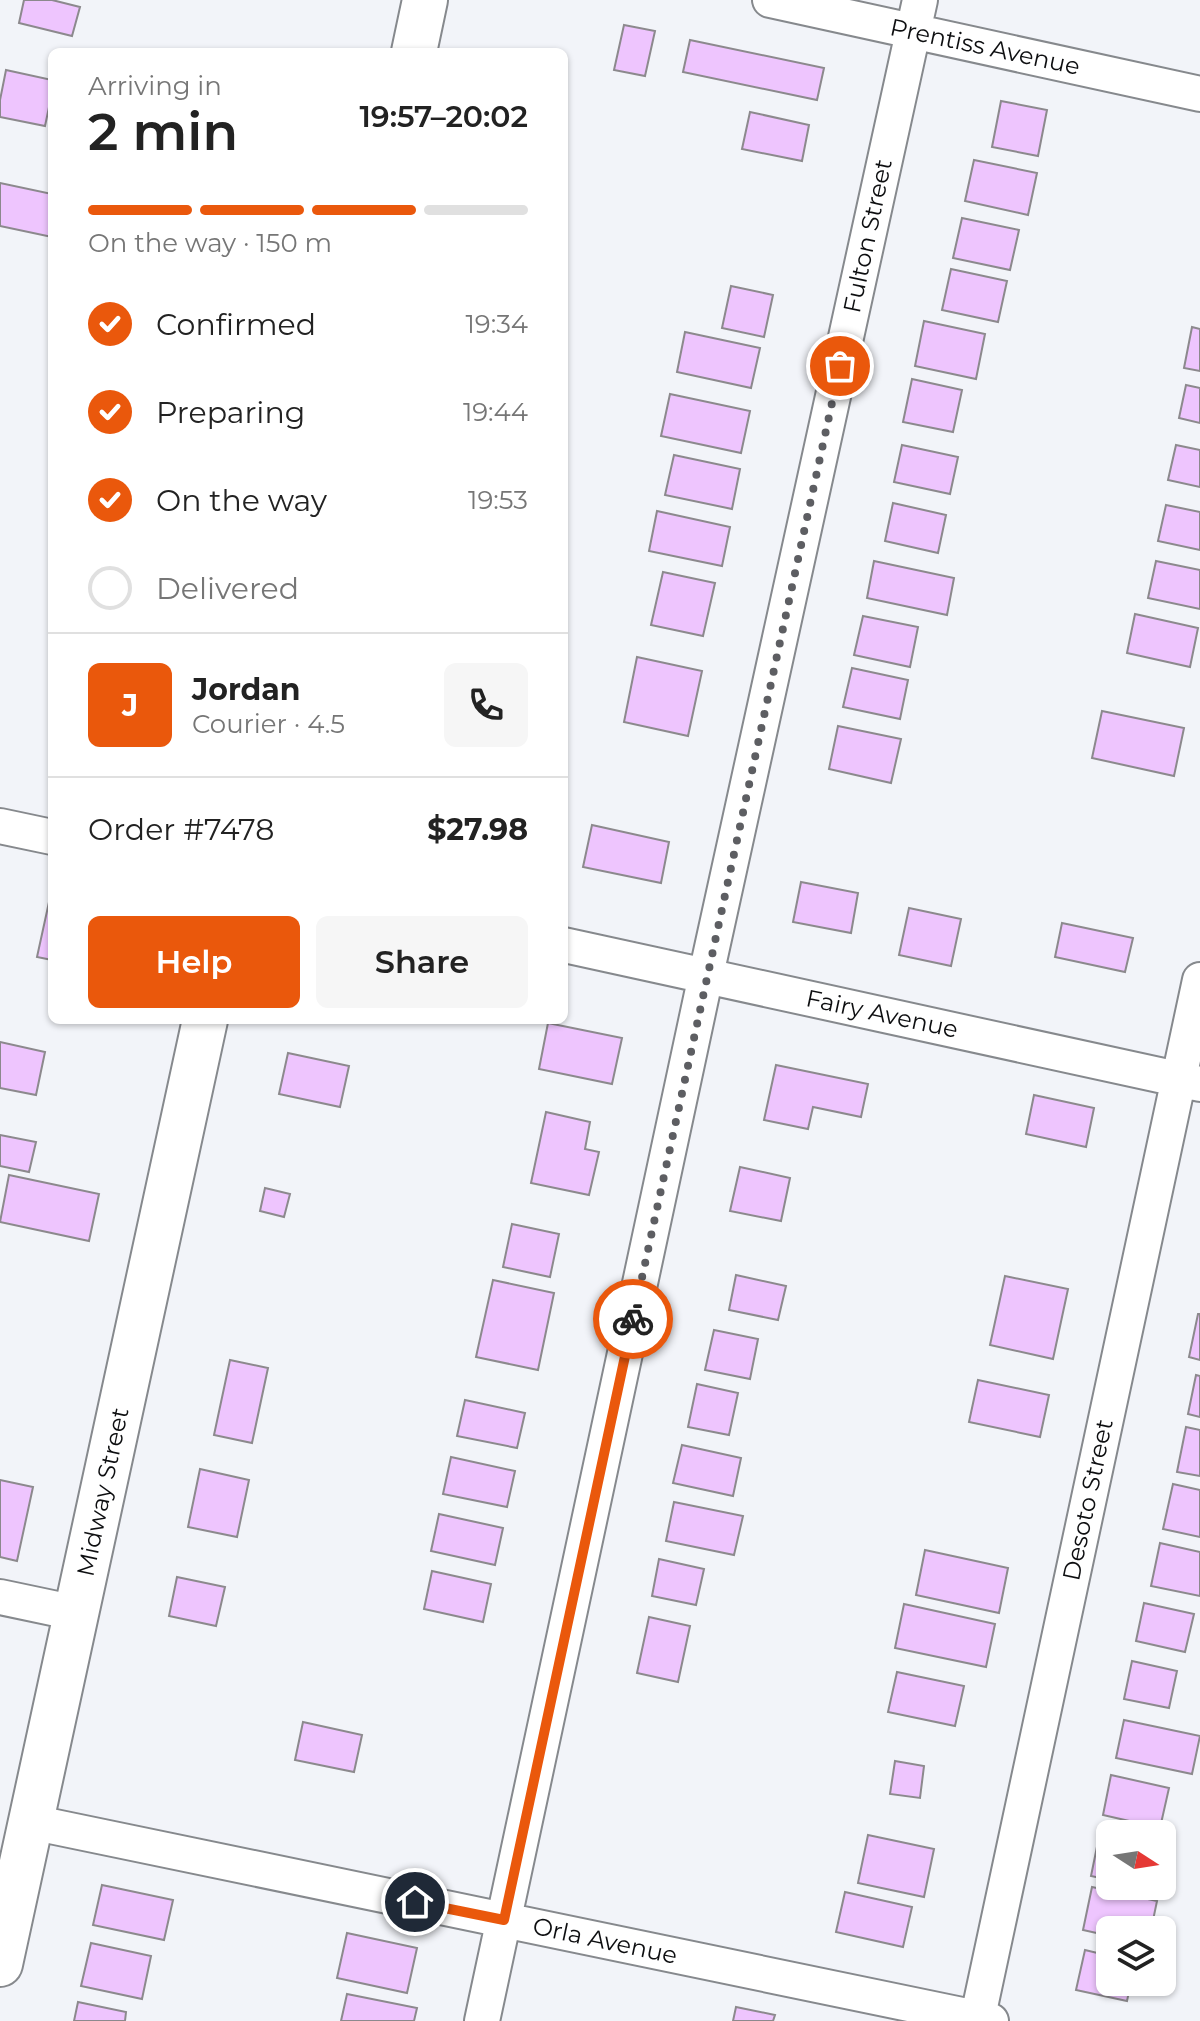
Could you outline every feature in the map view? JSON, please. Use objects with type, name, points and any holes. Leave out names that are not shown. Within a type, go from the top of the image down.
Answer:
[{"type":"street","points":[[415,48],[425,0]]},
{"type":"street","name":"Prentiss Avenue","points":[[770,0],[916,16],[1200,94]]},
{"type":"street","name":"Fulton Street","points":[[482,2021],[916,16]]},
{"type":"street","points":[[0,826],[48,836]]},
{"type":"street","name":"Fairy Avenue","points":[[568,946],[1189,1081]]},
{"type":"street","name":"Desoto Street","points":[[982,2020],[1189,1081],[1200,980]]},
{"type":"street","name":"Midway Street","points":[[0,1964],[204,1024]]},
{"type":"street","points":[[0,1597],[76,1613]]},
{"type":"street","name":"Orla Avenue","points":[[31,1822],[982,2020]]},
{"type":"building","points":[[24,0],[52,0],[80,7],[72,36],[19,23]]},
{"type":"building","points":[[624,25],[655,31],[645,76],[614,70]]},
{"type":"building","points":[[690,40],[824,68],[817,100],[683,72]]},
{"type":"building","points":[[6,70],[48,79],[45,126],[0,117]]},
{"type":"building","points":[[1001,101],[1047,110],[1038,156],[992,147]]},
{"type":"building","points":[[750,112],[809,125],[802,161],[742,149]]},
{"type":"building","points":[[974,160],[1037,173],[1028,215],[965,201]]},
{"type":"building","points":[[0,183],[48,193],[48,236],[0,226]]},
{"type":"building","points":[[962,218],[1019,230],[1010,270],[953,258]]},
{"type":"building","points":[[951,269],[1007,281],[998,322],[942,310]]},
{"type":"building","points":[[731,286],[773,295],[764,337],[722,328]]},
{"type":"building","points":[[924,321],[985,334],[976,379],[915,366]]},
{"type":"building","points":[[1192,327],[1200,329],[1200,371],[1184,368]]},
{"type":"building","points":[[685,332],[760,348],[751,388],[677,372]]},
{"type":"building","points":[[912,379],[962,390],[953,432],[903,422]]},
{"type":"building","points":[[1186,385],[1200,388],[1200,423],[1179,418]]},
{"type":"building","points":[[670,394],[750,411],[741,453],[661,436]]},
{"type":"building","points":[[902,445],[958,457],[950,494],[894,482]]},
{"type":"building","points":[[1176,445],[1200,450],[1200,487],[1168,480]]},
{"type":"building","points":[[674,455],[740,469],[732,509],[665,495]]},
{"type":"building","points":[[893,503],[946,515],[938,553],[885,541]]},
{"type":"building","points":[[1166,505],[1200,512],[1200,550],[1158,541]]},
{"type":"building","points":[[657,511],[730,527],[722,566],[649,551]]},
{"type":"building","points":[[874,561],[954,578],[947,615],[867,598]]},
{"type":"building","points":[[1156,561],[1200,570],[1200,609],[1148,598]]},
{"type":"building","points":[[663,572],[715,583],[703,636],[651,625]]},
{"type":"building","points":[[1135,614],[1198,628],[1190,667],[1127,653]]},
{"type":"building","points":[[863,616],[918,627],[910,667],[854,655]]},
{"type":"building","points":[[637,657],[702,671],[688,736],[624,722]]},
{"type":"building","points":[[852,668],[908,680],[900,719],[843,707]]},
{"type":"building","points":[[1102,711],[1184,728],[1174,776],[1092,758]]},
{"type":"building","points":[[838,726],[901,739],[891,783],[829,769]]},
{"type":"building","points":[[592,825],[669,842],[661,883],[583,867]]},
{"type":"building","points":[[801,882],[858,893],[851,933],[793,922]]},
{"type":"building","points":[[48,907],[48,959],[37,957]]},
{"type":"building","points":[[909,908],[961,919],[951,966],[899,955]]},
{"type":"building","points":[[1062,923],[1133,938],[1125,972],[1055,957]]},
{"type":"building","points":[[548,1024],[622,1038],[612,1084],[539,1069]]},
{"type":"building","points":[[0,1042],[45,1052],[36,1095],[0,1088]]},
{"type":"building","points":[[288,1053],[349,1066],[340,1107],[279,1094]]},
{"type":"building","points":[[776,1065],[868,1084],[861,1117],[813,1107],[808,1129],[764,1120]]},
{"type":"building","points":[[1034,1095],[1094,1108],[1086,1147],[1026,1134]]},
{"type":"building","points":[[546,1112],[590,1122],[585,1149],[599,1152],[589,1195],[531,1183]]},
{"type":"building","points":[[0,1135],[36,1142],[29,1172],[0,1166]]},
{"type":"building","points":[[740,1167],[790,1178],[781,1221],[730,1211]]},
{"type":"building","points":[[9,1175],[99,1194],[89,1241],[0,1222]]},
{"type":"building","points":[[265,1188],[290,1194],[284,1217],[260,1211]]},
{"type":"building","points":[[512,1224],[559,1234],[550,1277],[503,1267]]},
{"type":"building","points":[[736,1275],[786,1286],[778,1320],[729,1310]]},
{"type":"building","points":[[1005,1276],[1068,1289],[1053,1359],[990,1345]]},
{"type":"building","points":[[493,1280],[554,1293],[538,1370],[476,1357]]},
{"type":"building","points":[[1200,1314],[1200,1360],[1189,1357]]},
{"type":"building","points":[[714,1330],[758,1339],[750,1379],[705,1370]]},
{"type":"building","points":[[230,1360],[268,1368],[252,1443],[214,1435]]},
{"type":"building","points":[[1196,1375],[1200,1376],[1200,1417],[1188,1414]]},
{"type":"building","points":[[978,1380],[1049,1395],[1040,1437],[969,1422]]},
{"type":"building","points":[[697,1384],[738,1393],[729,1435],[688,1427]]},
{"type":"building","points":[[465,1400],[525,1413],[517,1448],[457,1436]]},
{"type":"building","points":[[1186,1427],[1200,1430],[1200,1476],[1177,1472]]},
{"type":"building","points":[[682,1445],[741,1458],[733,1496],[673,1483]]},
{"type":"building","points":[[451,1457],[515,1471],[507,1507],[443,1494]]},
{"type":"building","points":[[200,1469],[249,1480],[237,1537],[188,1527]]},
{"type":"building","points":[[0,1480],[33,1487],[17,1561],[0,1557]]},
{"type":"building","points":[[1173,1484],[1200,1490],[1200,1537],[1163,1529]]},
{"type":"building","points":[[674,1502],[743,1516],[734,1555],[666,1541]]},
{"type":"building","points":[[439,1514],[503,1528],[495,1565],[431,1551]]},
{"type":"building","points":[[1160,1543],[1200,1552],[1200,1596],[1151,1586]]},
{"type":"building","points":[[925,1550],[1008,1568],[999,1613],[916,1595]]},
{"type":"building","points":[[659,1559],[704,1569],[696,1605],[652,1596]]},
{"type":"building","points":[[432,1571],[491,1584],[483,1622],[424,1609]]},
{"type":"building","points":[[177,1577],[225,1587],[216,1626],[169,1616]]},
{"type":"building","points":[[1144,1603],[1194,1614],[1185,1652],[1136,1641]]},
{"type":"building","points":[[904,1604],[995,1624],[986,1667],[895,1648]]},
{"type":"building","points":[[649,1617],[690,1626],[678,1682],[637,1673]]},
{"type":"building","points":[[1132,1661],[1177,1671],[1169,1708],[1124,1699]]},
{"type":"building","points":[[897,1672],[964,1686],[955,1726],[888,1712]]},
{"type":"building","points":[[1124,1720],[1200,1736],[1192,1774],[1116,1758]]},
{"type":"building","points":[[303,1722],[362,1735],[354,1772],[295,1760]]},
{"type":"building","points":[[895,1761],[924,1766],[920,1798],[890,1794]]},
{"type":"building","points":[[1111,1775],[1169,1788],[1162,1820],[1125,1820],[1103,1815]]},
{"type":"building","points":[[868,1835],[934,1849],[924,1897],[858,1883]]},
{"type":"building","points":[[1096,1852],[1096,1877],[1091,1876]]},
{"type":"building","points":[[102,1885],[173,1900],[164,1940],[93,1925]]},
{"type":"building","points":[[1092,1887],[1096,1888],[1096,1900],[1157,1901],[1154,1916],[1096,1916],[1096,1933],[1083,1930]]},
{"type":"building","points":[[845,1892],[912,1907],[903,1947],[836,1932]]},
{"type":"building","points":[[347,1933],[417,1948],[407,1993],[337,1978]]},
{"type":"building","points":[[91,1943],[151,1956],[142,1999],[81,1986]]},
{"type":"building","points":[[1085,1950],[1096,1953],[1096,1994],[1076,1990]]},
{"type":"building","points":[[347,1994],[417,2008],[414,2021],[341,2021]]},
{"type":"building","points":[[1104,1996],[1128,1996],[1127,2001]]},
{"type":"building","points":[[78,2002],[126,2012],[125,2021],[74,2021]]},
{"type":"building","points":[[736,2007],[775,2015],[773,2021],[733,2021]]},
{"type":"way so far","points":[[633,1319],[840,366]]},
{"type":"route","points":[[415,1902],[504,1920],[633,1319]]}]
